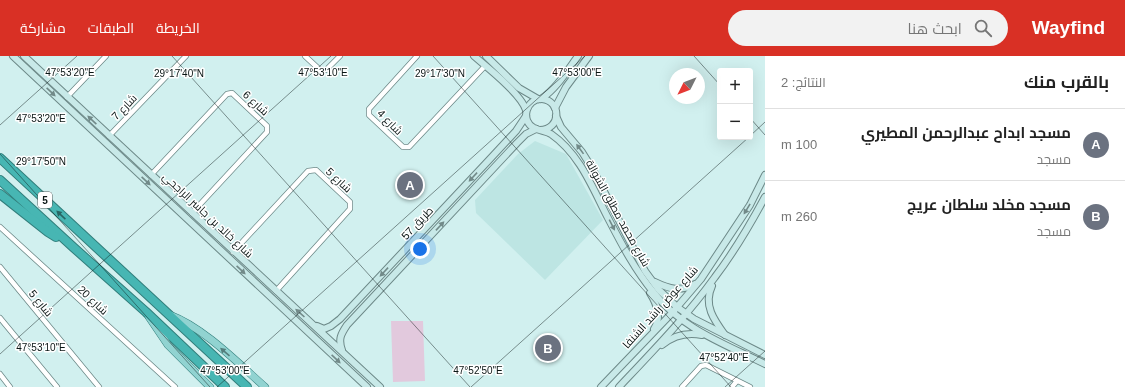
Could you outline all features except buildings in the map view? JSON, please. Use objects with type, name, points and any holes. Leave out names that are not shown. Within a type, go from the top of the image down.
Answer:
[{"type":"highway","name":"5","points":[[0,158],[247,387]]},
{"type":"highway","name":"5","points":[[0,180],[146,312],[225,387]]},
{"type":"highway","points":[[1,196],[48,232],[73,247]]},
{"type":"main road","points":[[146,312],[168,345],[210,387]]},
{"type":"main road","points":[[170,315],[186,322],[211,340],[265,387]]},
{"type":"street","name":"شارع خالد بن جاسر الراجحي","points":[[13,56],[367,387]]},
{"type":"street","points":[[68,97],[106,56]]},
{"type":"street","name":"شارع 7","points":[[109,136],[186,56]]},
{"type":"street","points":[[305,56],[320,70],[326,70],[340,56]]},
{"type":"street","name":"شارع 4","points":[[417,56],[369,109],[369,115],[403,147],[409,147],[485,66]]},
{"type":"street","points":[[474,56],[522,102],[530,125],[538,130],[546,129],[551,126],[555,122],[556,116],[555,108],[550,102],[540,99],[519,88],[490,57]]},
{"type":"street","points":[[526,113],[530,103],[548,95],[578,56]]},
{"type":"street","points":[[555,108],[566,87],[589,56]]},
{"type":"street","name":"شارع خالد بن جاسر الراجحي","points":[[26,57],[233,252],[380,387]]},
{"type":"street","name":"شارع 6","points":[[151,175],[227,94],[232,93],[267,126],[267,132],[192,213]]},
{"type":"street","name":"طريق 57","points":[[313,325],[324,329],[340,319],[516,131],[526,113]]},
{"type":"street","name":"شارع محمد مطلق الشوالة","points":[[556,116],[561,127],[582,152],[652,281],[685,314],[765,355]]},
{"type":"street","name":"طريق 57","points":[[343,352],[340,342],[340,335],[347,325],[501,159],[526,134],[538,130]]},
{"type":"street","name":"شارع محمد مطلق الشوالة","points":[[538,130],[552,135],[578,160],[628,257],[654,294],[672,313],[707,336]]},
{"type":"street","points":[[119,156],[123,155],[125,150]]},
{"type":"street","points":[[495,154],[496,157],[501,159]]},
{"type":"street","points":[[129,165],[134,159]]},
{"type":"street","points":[[489,160],[494,163],[495,166]]},
{"type":"street","points":[[578,160],[584,165],[601,196],[603,198],[607,196]]},
{"type":"street","name":"شارع 5","points":[[233,252],[308,172],[316,170],[350,202],[350,209],[276,291]]},
{"type":"street","name":"شارع عوض راشد الشنفا","points":[[601,387],[672,313],[701,279],[750,205],[765,175]]},
{"type":"street","name":"شارع عوض راشد الشنفا","points":[[619,387],[685,314],[716,276],[747,230],[765,197]]},
{"type":"street","name":"شارع 20","points":[[0,226],[175,387]]},
{"type":"street","name":"شارع 5","points":[[0,267],[98,387]]},
{"type":"street","points":[[636,269],[641,281],[653,298],[657,308],[657,323],[650,335]]},
{"type":"street","points":[[716,276],[709,293],[710,312],[726,336]]},
{"type":"street","points":[[652,281],[666,287],[679,289],[689,287],[701,279]]},
{"type":"street","points":[[0,318],[57,387]]},
{"type":"street","points":[[340,319],[342,325],[347,325]]},
{"type":"street","points":[[648,356],[668,339],[675,336],[692,333],[707,336],[765,364]]},
{"type":"street","points":[[682,387],[701,366],[706,365],[750,387]]},
{"type":"street","points":[[605,387],[618,372],[619,368]]},
{"type":"street","points":[[0,374],[10,387]]},
{"type":"street","points":[[732,387],[737,381]]},
{"type":"shaded area","points":[[535,141],[566,154],[603,220],[545,280],[476,213],[475,200],[518,154]]},
{"type":"shaded area","points":[[391,321],[423,321],[425,381],[393,382]]},
{"type":"place","name":"مسجد ابداح عبدالرحمن المطيري","points":[[410,185]]},
{"type":"place","name":"مسجد مخلد سلطان عريج","points":[[548,348]]}]
